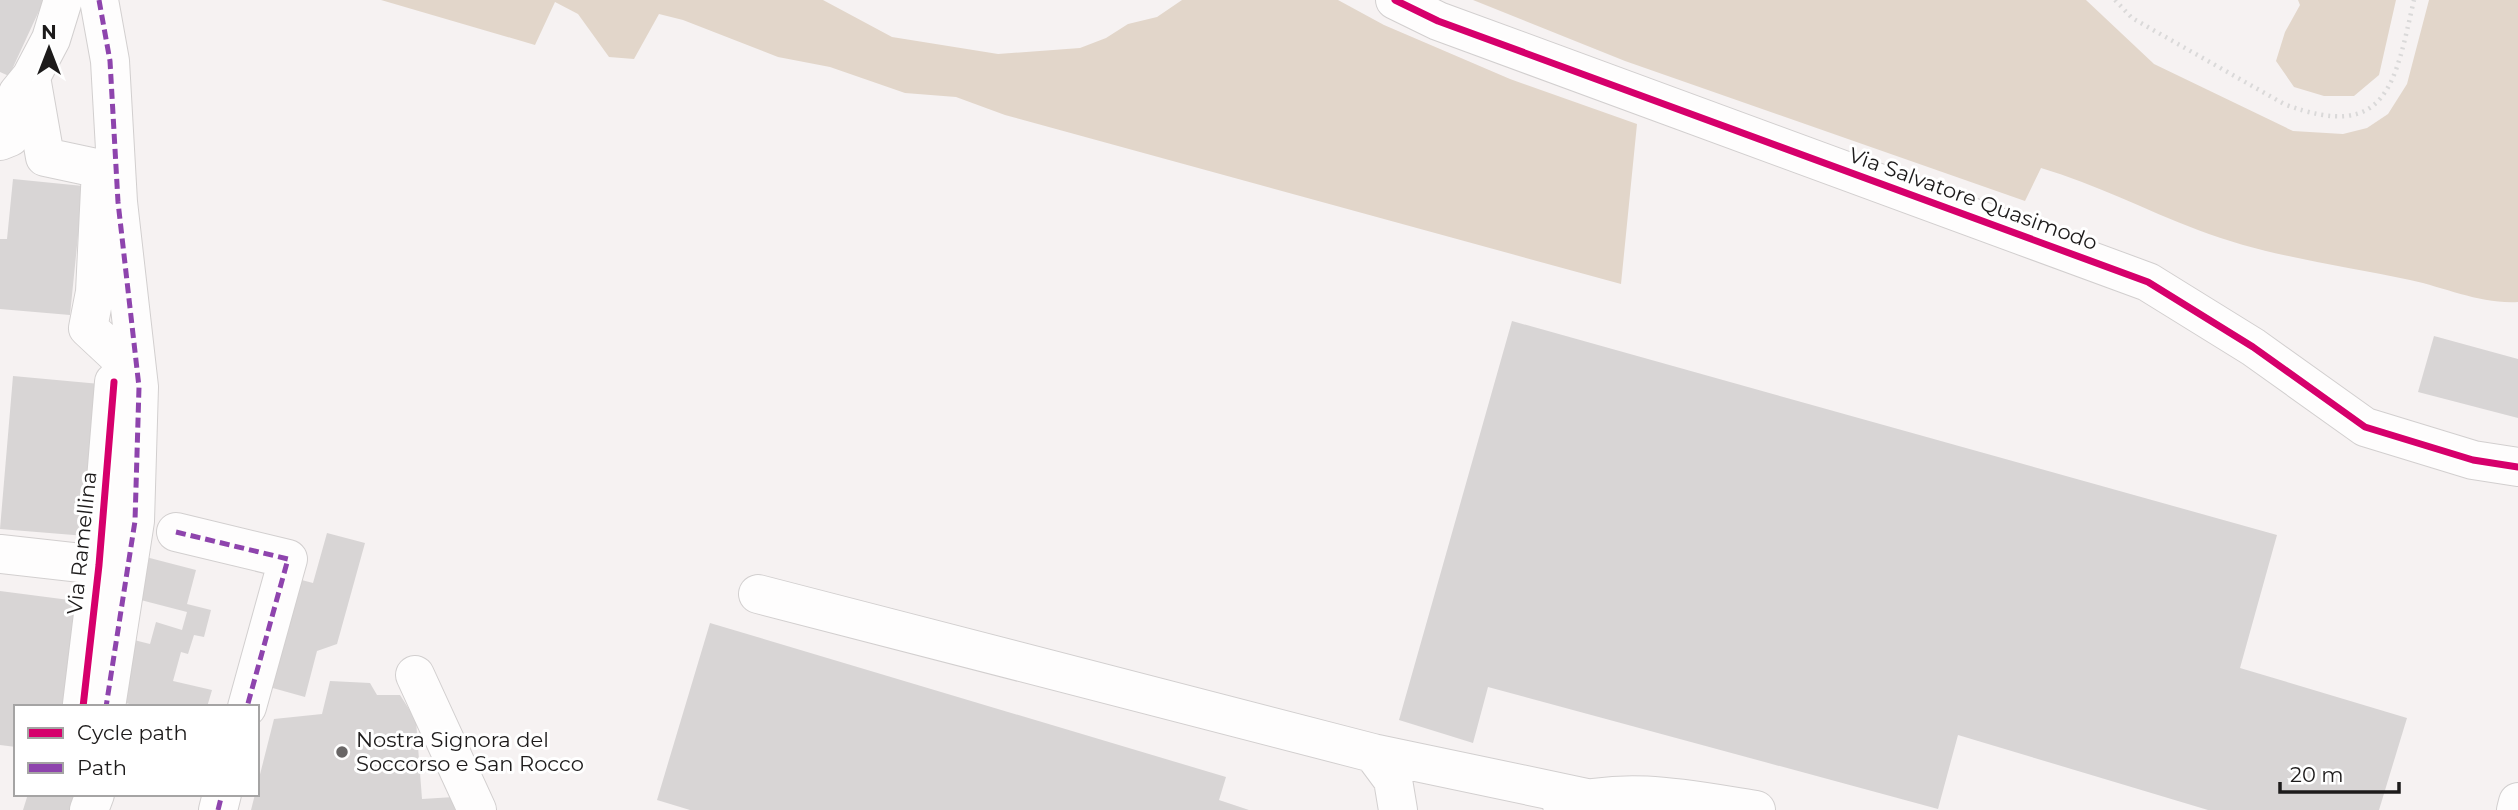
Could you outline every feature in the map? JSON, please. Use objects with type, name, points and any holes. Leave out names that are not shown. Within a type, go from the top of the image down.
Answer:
[{"type":"street","points":[[0,141],[10,137],[18,120],[18,93],[51,39],[64,0]]},
{"type":"street","points":[[99,0],[110,61],[118,202],[139,387],[135,521],[106,705]]},
{"type":"street","name":"Via Salvatore Quasimodo","points":[[1395,0],[1438,21],[2148,282],[2253,347],[2365,427],[2473,460],[2518,467]]},
{"type":"street","name":"Via Ramellina","points":[[30,77],[45,157],[101,169],[94,292],[80,331],[116,369],[99,565],[83,705]]},
{"type":"street","points":[[176,532],[288,559],[248,705]]},
{"type":"street","name":"Via Ramellina","points":[[0,554],[99,565]]},
{"type":"street","points":[[758,594],[1373,753],[1587,798]]},
{"type":"street","points":[[415,675],[477,810]]},
{"type":"street","points":[[1373,753],[1393,780],[1398,810]]},
{"type":"street","points":[[1547,810],[1587,798],[1645,794],[1756,810]]},
{"type":"street","points":[[2516,810],[2518,802]]},
{"type":"path","points":[[2115,0],[2132,19],[2284,104],[2306,113],[2330,116],[2355,114],[2374,105],[2388,93],[2396,76],[2414,0]]},
{"type":"shaded area","points":[[381,0],[823,0],[892,37],[998,54],[1080,48],[1106,38],[1128,24],[1157,17],[1182,0],[1338,0],[1384,25],[1510,79],[1637,124],[1621,284],[1005,115],[956,97],[905,93],[830,67],[778,57],[683,20],[659,14],[634,59],[609,57],[578,14],[555,2],[535,45]]},
{"type":"shaded area","points":[[1473,0],[2086,0],[2154,64],[2293,131],[2343,134],[2367,128],[2388,114],[2407,84],[2429,0],[2518,0],[2518,302],[2490,301],[2410,280],[2250,247],[2198,230],[2041,168],[2025,201],[1625,61]]},
{"type":"shaded area","points":[[2298,0],[2396,0],[2379,75],[2354,96],[2324,96],[2294,87],[2276,61],[2285,32],[2300,5]]},
{"type":"building","points":[[0,0],[44,0],[9,76],[0,72]]},
{"type":"building","points":[[13,179],[83,186],[70,315],[0,309],[0,239],[7,239]]},
{"type":"building","points":[[1512,321],[2277,535],[2240,668],[2407,718],[2379,810],[2208,810],[1958,735],[1938,809],[1488,687],[1473,743],[1399,720]]},
{"type":"building","points":[[2434,336],[2518,359],[2518,418],[2418,392]]},
{"type":"building","points":[[13,376],[100,384],[86,536],[0,529]]},
{"type":"building","points":[[327,533],[365,543],[337,644],[317,651],[305,697],[262,685],[294,578],[313,583]]},
{"type":"building","points":[[142,556],[196,570],[187,604],[211,610],[204,637],[194,635],[188,654],[181,652],[173,681],[212,690],[208,705],[133,705],[118,701],[134,640],[150,644],[156,622],[182,630],[187,612],[133,598]]},
{"type":"building","points":[[0,591],[77,601],[64,705],[14,705],[14,747],[0,745]]},
{"type":"building","points":[[710,623],[1226,777],[1219,800],[1249,810],[690,810],[657,800]]},
{"type":"building","name":"Nostra Signora del Soccorso e San Rocco","points":[[330,681],[370,683],[377,695],[400,695],[416,720],[422,799],[454,797],[455,810],[251,810],[255,796],[259,796],[259,778],[274,719],[322,714]]},
{"type":"building","points":[[27,796],[75,796],[71,810],[23,810]]},
{"type":"marked path","points":[[99,0],[110,61],[118,202],[139,387],[135,521],[106,705]]},
{"type":"marked path","points":[[176,532],[288,559],[248,705]]},
{"type":"marked path","points":[[218,810],[222,796]]},
{"type":"cycle path","points":[[1395,0],[1438,21],[2148,282],[2253,347],[2365,427],[2473,460],[2518,467]]},
{"type":"cycle path","points":[[83,705],[99,565],[114,382]]},
{"type":"place","name":"Nostra Signora del Soccorso e San Rocco","points":[[342,752]]}]
